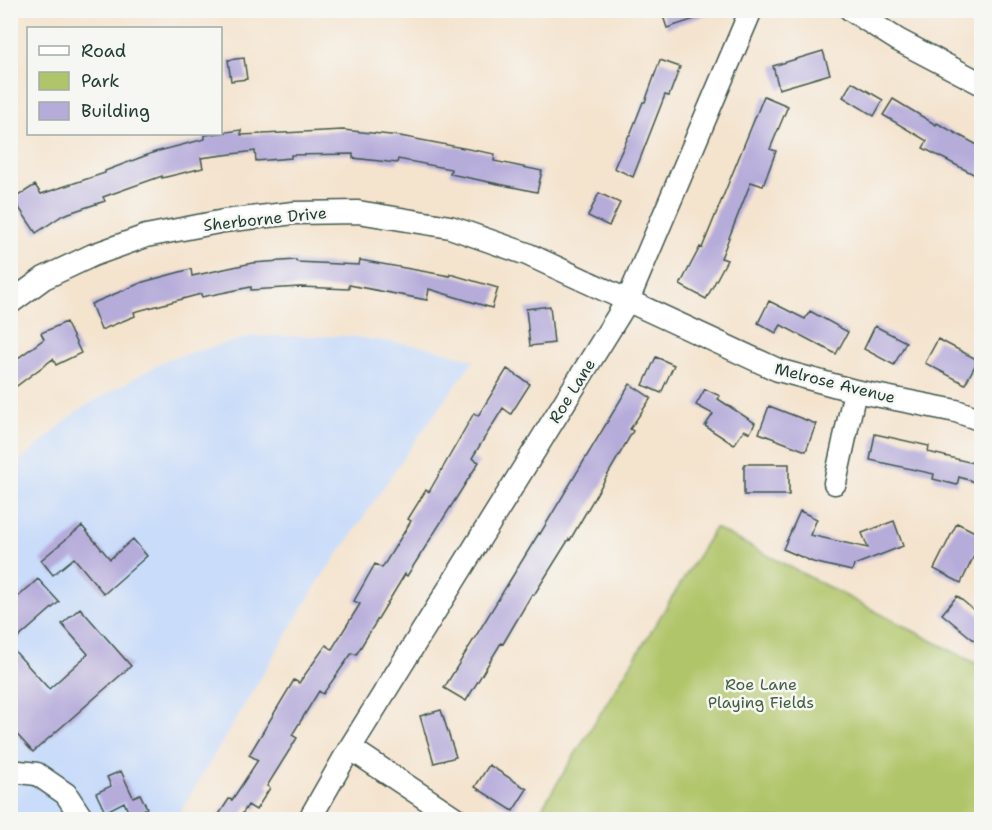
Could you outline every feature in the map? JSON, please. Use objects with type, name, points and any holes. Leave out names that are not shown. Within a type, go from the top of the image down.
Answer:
[{"type":"street","name":"Roe Lane","points":[[309,819],[350,748],[628,300],[751,10]]},
{"type":"street","points":[[851,10],[898,40],[981,84]]},
{"type":"street","name":"Sherborne Drive","points":[[10,303],[44,278],[93,255],[146,236],[224,221],[294,213],[358,212],[450,227],[527,254],[628,300]]},
{"type":"street","name":"Melrose Avenue","points":[[628,300],[778,370],[855,391],[956,411],[981,420]]},
{"type":"street","points":[[835,483],[855,391]]},
{"type":"street","points":[[350,748],[458,819]]},
{"type":"street","points":[[10,771],[38,774],[66,794],[83,819]]},
{"type":"shaded area","points":[[253,336],[347,336],[427,347],[474,360],[320,579],[176,819],[11,819],[10,470],[77,411],[168,359]]},
{"type":"green space","name":"Roe Lane Playing Fields","points":[[715,528],[981,666],[981,819],[535,819]]},
{"type":"building","points":[[661,10],[710,10],[710,14],[667,28]]},
{"type":"building","points":[[823,51],[830,74],[779,89],[773,66]]},
{"type":"building","points":[[244,58],[247,79],[231,81],[228,60]]},
{"type":"building","points":[[660,60],[680,67],[669,96],[665,95],[633,177],[614,168],[643,102],[645,102]]},
{"type":"building","points":[[852,82],[883,100],[874,116],[843,97]]},
{"type":"building","points":[[764,96],[788,106],[770,149],[776,151],[763,186],[751,182],[721,258],[727,260],[706,299],[680,285],[700,247],[702,248]]},
{"type":"building","points":[[893,99],[936,125],[937,123],[981,147],[981,178],[923,148],[927,141],[883,115]]},
{"type":"building","points":[[241,130],[241,135],[343,130],[400,136],[495,154],[494,161],[542,171],[537,192],[450,174],[451,169],[398,159],[397,163],[353,158],[353,154],[291,155],[291,158],[256,161],[255,151],[201,158],[203,168],[162,178],[162,176],[103,197],[105,201],[63,215],[36,233],[13,199],[35,185],[41,194],[105,173],[105,171],[155,152],[205,139],[205,135],[222,135],[222,133]]},
{"type":"building","points":[[599,193],[620,203],[609,226],[588,216]]},
{"type":"building","points":[[296,260],[297,262],[359,265],[360,260],[450,276],[450,274],[498,288],[492,308],[429,289],[427,300],[349,285],[349,289],[300,287],[251,290],[251,287],[202,297],[201,294],[134,312],[135,316],[101,330],[91,304],[143,282],[191,269],[192,276],[252,263]]},
{"type":"building","points":[[769,301],[805,319],[810,311],[848,332],[836,354],[781,325],[776,333],[758,323]]},
{"type":"building","points":[[550,306],[554,343],[530,346],[526,309]]},
{"type":"building","points":[[66,322],[81,353],[56,365],[53,359],[10,391],[10,364],[44,339],[41,333]]},
{"type":"building","points":[[875,326],[906,342],[894,365],[864,349]]},
{"type":"building","points":[[938,339],[978,360],[965,384],[925,363]]},
{"type":"building","points":[[656,357],[674,365],[661,393],[643,385]]},
{"type":"building","points":[[507,369],[530,384],[511,414],[503,408],[472,458],[479,462],[407,576],[405,574],[356,655],[352,653],[323,694],[319,691],[292,735],[297,738],[267,786],[270,788],[256,810],[248,805],[239,819],[216,819],[229,799],[232,800],[258,760],[249,755],[294,680],[299,683],[326,645],[332,649],[360,604],[354,601],[375,564],[382,568],[411,521],[408,519],[426,490],[429,492],[474,413],[478,416]]},
{"type":"building","points":[[630,384],[651,398],[630,429],[633,431],[570,540],[534,595],[532,594],[466,701],[444,688]]},
{"type":"building","points":[[705,389],[720,396],[718,399],[755,423],[750,433],[744,430],[734,445],[705,426],[713,414],[696,405]]},
{"type":"building","points":[[769,406],[816,424],[806,451],[759,433]]},
{"type":"building","points":[[875,434],[929,446],[928,452],[981,465],[981,484],[959,477],[957,485],[933,479],[934,474],[870,460]]},
{"type":"building","points":[[744,464],[789,464],[789,495],[744,495]]},
{"type":"building","points":[[800,511],[817,519],[810,535],[868,548],[862,533],[894,521],[903,546],[854,565],[852,571],[813,562],[783,549]]},
{"type":"building","points":[[957,523],[981,535],[981,541],[961,583],[934,569]]},
{"type":"building","points":[[82,526],[110,559],[133,539],[147,556],[104,594],[74,558],[53,575],[41,560]]},
{"type":"building","points":[[38,579],[59,602],[10,645],[10,604]]},
{"type":"building","points":[[957,596],[981,616],[981,646],[942,614]]},
{"type":"building","points":[[80,608],[131,666],[33,752],[10,727],[10,646],[49,689],[88,654],[62,624]]},
{"type":"building","points":[[441,710],[456,757],[434,763],[420,716]]},
{"type":"building","points":[[489,765],[527,789],[513,811],[475,787]]},
{"type":"building","points":[[121,771],[133,797],[140,794],[147,808],[130,816],[124,802],[105,812],[96,793],[111,786],[107,777]]}]
